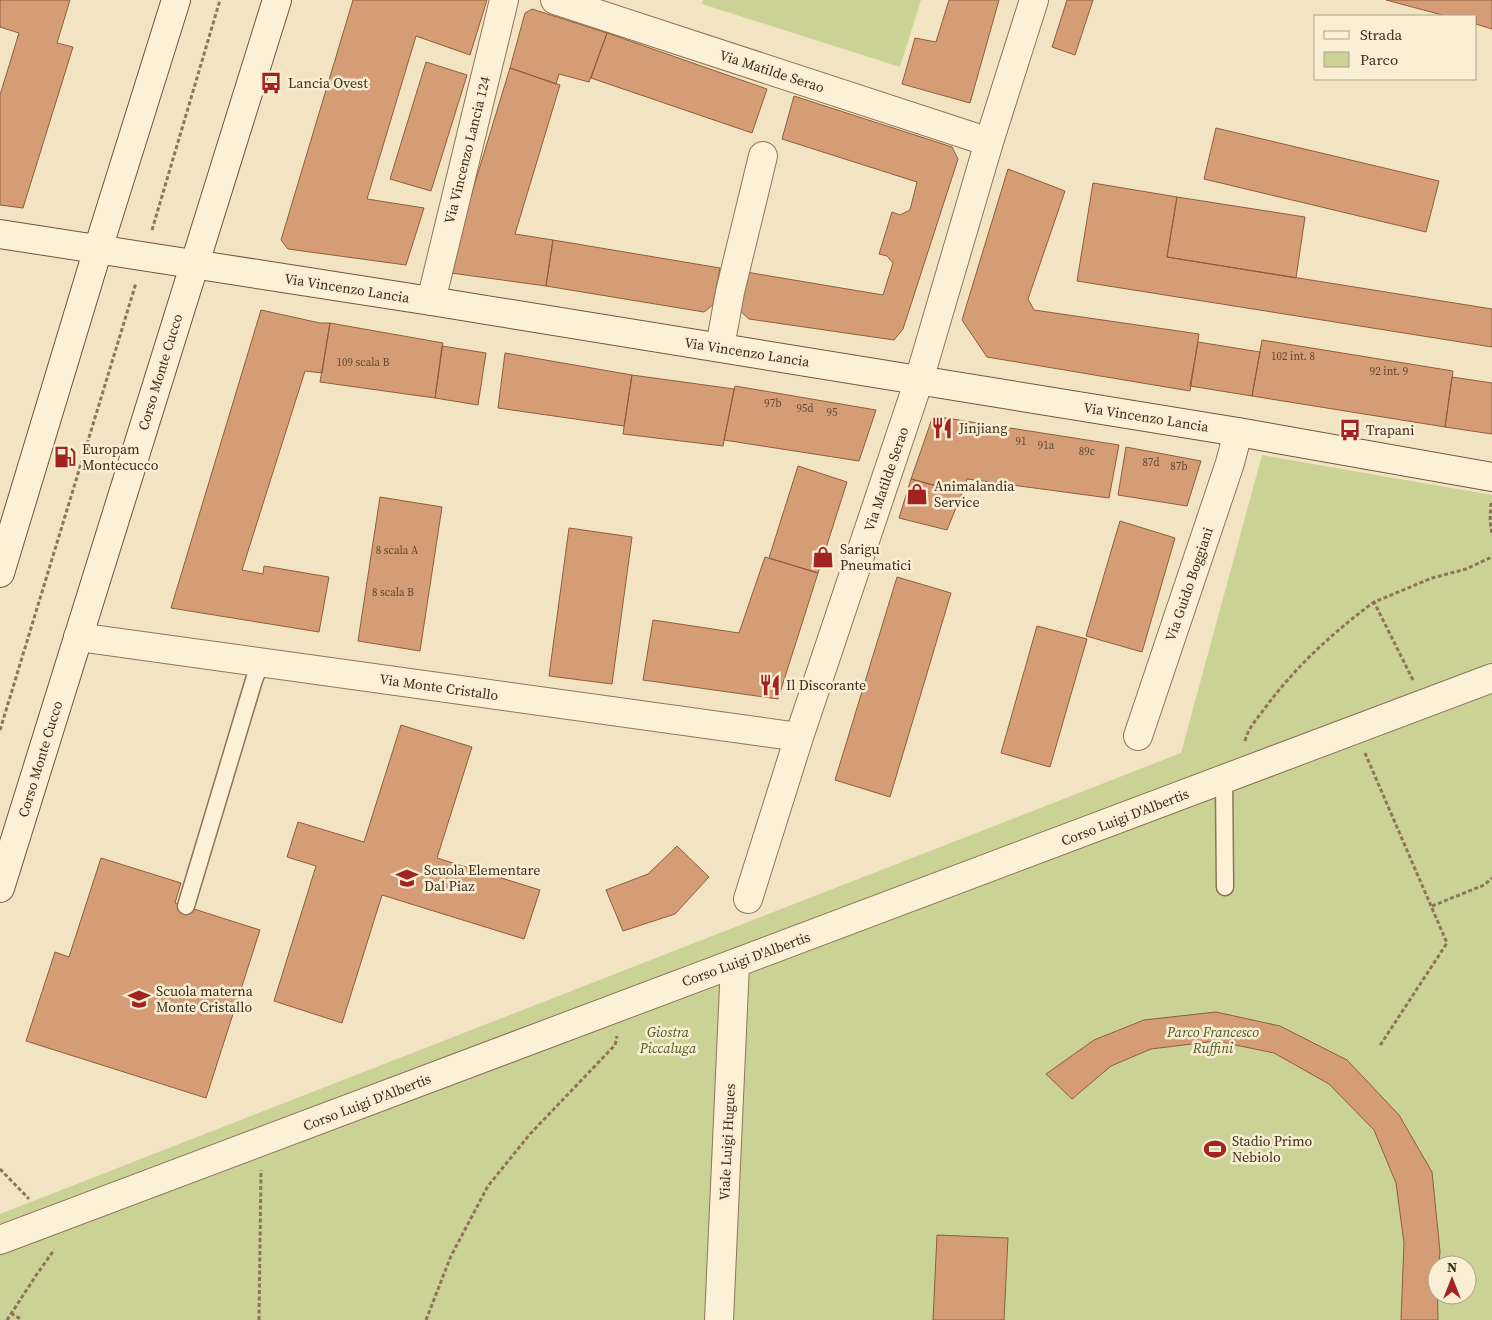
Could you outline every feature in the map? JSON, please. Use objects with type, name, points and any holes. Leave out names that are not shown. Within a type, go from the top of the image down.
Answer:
[{"type":"street","points":[[0,573],[176,0]]},
{"type":"street","name":"Corso Monte Cucco","points":[[0,888],[277,0]]},
{"type":"street","name":"Via Vincenzo Lancia 124","points":[[430,301],[504,0]]},
{"type":"street","name":"Via Matilde Serao","points":[[555,0],[989,142]]},
{"type":"street","name":"Via Matilde Serao","points":[[748,899],[799,737],[919,380],[989,142],[1034,0]]},
{"type":"street","points":[[720,348],[730,292],[762,156]]},
{"type":"street","name":"Via Vincenzo Lancia","points":[[0,234],[430,301],[1238,432],[1492,478]]},
{"type":"street","name":"Via Guido Boggiani","points":[[1138,736],[1230,463],[1238,432]]},
{"type":"street","name":"Via Monte Cristallo","points":[[78,637],[799,737]]},
{"type":"street","name":"Corso Luigi D'Albertis","points":[[0,1240],[1492,678]]},
{"type":"street","name":"Viale Luigi Hugues","points":[[719,1320],[735,964]]},
{"type":"lane","points":[[186,906],[261,662]]},
{"type":"lane","points":[[1225,886],[1232,776]]},
{"type":"path","points":[[0,730],[220,0]]},
{"type":"path","points":[[1492,496],[1490,521],[1492,534]]},
{"type":"path","points":[[1232,776],[1247,732],[1271,698],[1305,660],[1343,624],[1374,602],[1432,578],[1466,569],[1492,557]]},
{"type":"path","points":[[1374,602],[1424,704]]},
{"type":"path","points":[[1355,730],[1448,943],[1379,1047]]},
{"type":"path","points":[[1432,906],[1484,885],[1492,878]]},
{"type":"path","points":[[426,1320],[451,1256],[488,1186],[530,1134],[615,1045],[626,1003]]},
{"type":"path","points":[[259,1320],[261,1142]]},
{"type":"path","points":[[0,1169],[51,1221]]},
{"type":"path","points":[[7,1320],[55,1249]]},
{"type":"path","points":[[11,1313],[22,1320]]},
{"type":"green space","points":[[703,0],[921,0],[900,67],[702,4]]},
{"type":"green space","name":"Parco Francesco Ruffini","points":[[1262,455],[1492,495],[1492,1320],[0,1320],[0,1214],[1181,753]]},
{"type":"building","points":[[0,0],[70,0],[57,43],[73,47],[23,208],[0,205],[0,95],[19,33],[0,27]]},
{"type":"building","points":[[353,0],[487,0],[470,55],[416,36],[367,199],[424,208],[406,265],[288,249],[281,240]]},
{"type":"building","points":[[949,0],[999,0],[970,103],[902,84],[915,38],[936,42]]},
{"type":"building","points":[[1067,0],[1093,0],[1075,55],[1052,47]]},
{"type":"building","points":[[1386,0],[1492,0],[1492,29],[1477,24],[1477,15],[1442,15]]},
{"type":"building","points":[[532,9],[607,33],[589,82],[559,74],[556,84],[510,68],[525,13]]},
{"type":"building","points":[[607,33],[767,89],[752,133],[591,78]]},
{"type":"building","points":[[426,62],[467,75],[431,191],[390,179]]},
{"type":"building","points":[[510,68],[560,85],[515,234],[553,240],[546,286],[451,273],[449,268]]},
{"type":"building","points":[[794,96],[952,147],[958,159],[903,329],[894,340],[749,319],[739,310],[746,272],[883,295],[893,263],[887,256],[879,254],[892,212],[900,215],[910,210],[917,182],[782,139]]},
{"type":"building","points":[[1216,128],[1439,181],[1426,232],[1204,179]]},
{"type":"building","points":[[1008,169],[1065,191],[1028,299],[1034,310],[1199,334],[1190,391],[987,357],[962,320]]},
{"type":"building","points":[[1093,183],[1177,197],[1167,257],[1492,309],[1492,347],[1077,281]]},
{"type":"building","points":[[1177,197],[1305,217],[1296,278],[1167,257]]},
{"type":"building","points":[[553,240],[720,268],[713,305],[704,312],[546,286]]},
{"type":"building","points":[[261,310],[320,323],[330,323],[322,373],[305,371],[242,570],[263,574],[264,566],[329,577],[319,632],[171,608]]},
{"type":"building","points":[[330,323],[443,343],[435,398],[320,382]]},
{"type":"building","points":[[1262,340],[1453,371],[1445,427],[1252,396]]},
{"type":"building","points":[[1198,342],[1260,352],[1252,396],[1190,386]]},
{"type":"building","points":[[442,346],[486,353],[478,405],[435,398]]},
{"type":"building","points":[[505,353],[632,375],[624,426],[498,408]]},
{"type":"building","points":[[632,375],[734,389],[723,446],[623,434]]},
{"type":"building","points":[[1452,377],[1492,383],[1492,434],[1445,427]]},
{"type":"building","points":[[735,386],[876,410],[859,461],[724,440]]},
{"type":"building","points":[[933,416],[1119,445],[1109,498],[967,479],[962,493],[911,479]]},
{"type":"building","points":[[1126,447],[1201,461],[1187,506],[1118,495]]},
{"type":"building","points":[[798,466],[847,482],[818,573],[769,558]]},
{"type":"building","points":[[911,479],[962,493],[947,530],[899,518]]},
{"type":"building","points":[[380,497],[442,507],[420,651],[358,641]]},
{"type":"building","points":[[1120,521],[1175,538],[1142,652],[1086,636]]},
{"type":"building","points":[[569,528],[632,537],[612,684],[549,676]]},
{"type":"building","points":[[765,557],[818,573],[778,699],[643,680],[653,620],[739,633]]},
{"type":"building","points":[[897,577],[951,593],[890,797],[835,780]]},
{"type":"building","points":[[1037,626],[1087,639],[1050,767],[1001,753]]},
{"type":"building","name":"Scuola Elementare Dal Piaz","points":[[401,725],[472,747],[437,858],[540,890],[524,939],[382,895],[342,1023],[274,1001],[316,866],[287,857],[298,822],[364,842]]},
{"type":"building","points":[[677,846],[709,877],[675,914],[623,931],[606,890],[648,874]]},
{"type":"building","name":"Scuola materna Monte Cristallo","points":[[101,858],[181,883],[175,903],[260,930],[206,1098],[26,1041],[55,952],[69,957]]},
{"type":"building","points":[[1216,1012],[1280,1026],[1347,1060],[1399,1115],[1432,1172],[1440,1251],[1440,1255],[1427,1255],[1427,1305],[1438,1305],[1438,1320],[1401,1320],[1404,1243],[1396,1183],[1374,1130],[1329,1084],[1274,1053],[1216,1041],[1151,1049],[1111,1066],[1072,1099],[1046,1074],[1094,1040],[1144,1020]]},
{"type":"building","points":[[937,1235],[1008,1238],[1004,1320],[933,1320]]},
{"type":"place","name":"Lancia Ovest","points":[[271,83]]},
{"type":"place","name":"Jinjiang","points":[[942,428]]},
{"type":"place","name":"Trapani","points":[[1350,430]]},
{"type":"place","name":"Europam Montecucco","points":[[65,457]]},
{"type":"place","name":"Animalandia Service","points":[[917,494]]},
{"type":"place","name":"Sarigu Pneumatici","points":[[823,557]]},
{"type":"place","name":"Il Discorante","points":[[770,685]]},
{"type":"place","name":"Scuola Elementare Dal Piaz","points":[[407,878]]},
{"type":"place","name":"Scuola materna Monte Cristallo","points":[[139,999]]},
{"type":"place","name":"Stadio Primo Nebiolo","points":[[1215,1149]]},
{"type":"park label","name":"Giostra Piccaluga","points":[[668,1040]]}]
